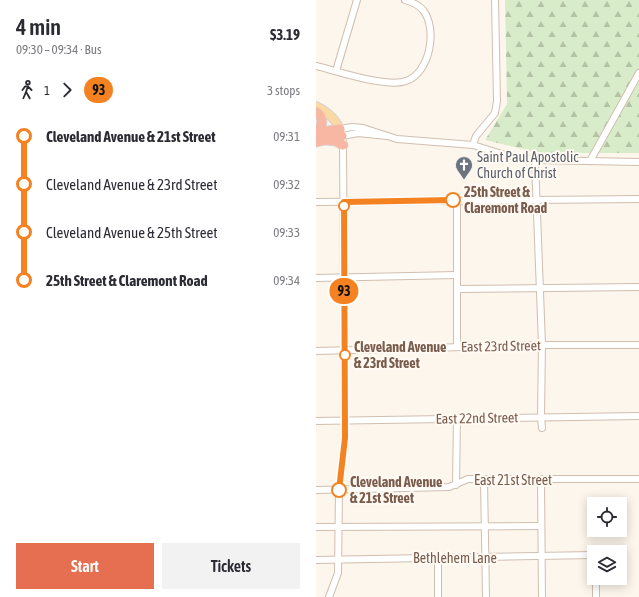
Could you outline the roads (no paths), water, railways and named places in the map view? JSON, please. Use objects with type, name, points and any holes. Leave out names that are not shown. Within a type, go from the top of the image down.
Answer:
[{"type":"highway","points":[[316,110],[321,117],[322,122],[318,137]]},
{"type":"highway","points":[[318,137],[342,137]]},
{"type":"highway","points":[[318,137],[336,141],[342,137]]},
{"type":"main road","points":[[316,110],[325,111],[335,120],[342,137]]},
{"type":"street","points":[[336,71],[357,0]]},
{"type":"street","points":[[316,66],[396,84],[406,81],[414,76],[420,70],[427,56],[430,47],[431,31],[428,19],[422,9],[418,5],[405,0]]},
{"type":"street","points":[[473,145],[476,136],[495,113],[497,101],[495,0]]},
{"type":"street","points":[[590,161],[639,74]]},
{"type":"street","points":[[329,597],[338,574],[339,490],[344,455],[345,420],[344,202],[342,137],[352,127],[363,128],[408,141],[473,145],[505,155],[535,160],[639,162]]},
{"type":"street","points":[[535,160],[538,200],[542,345],[542,428]]},
{"type":"street","points":[[316,202],[639,199]]},
{"type":"street","points":[[457,200],[457,347]]},
{"type":"street","points":[[316,278],[457,275]]},
{"type":"street","points":[[457,289],[639,287]]},
{"type":"street","name":"East 23rd Street","points":[[316,351],[542,345],[639,345]]},
{"type":"street","name":"East 22nd Street","points":[[316,421],[639,416]]},
{"type":"street","points":[[456,485],[457,418]]},
{"type":"street","name":"East 21st Street","points":[[316,490],[449,487],[468,479],[639,479]]},
{"type":"street","points":[[484,479],[486,597]]},
{"type":"street","points":[[541,480],[542,597]]},
{"type":"street","points":[[316,527],[541,526]]},
{"type":"street","name":"Bethlehem Lane","points":[[316,560],[587,555]]},
{"type":"street","points":[[438,558],[438,597]]},
{"type":"street","points":[[596,585],[596,597]]},
{"type":"place","name":"Saint Paul Apostolic Church of Christ","points":[[464,180]]},
{"type":"place","name":"25th Street & Claremont Road","points":[[453,200]]},
{"type":"place","name":"Cleveland Avenue & 23rd Street","points":[[345,355]]},
{"type":"place","name":"Cleveland Avenue & 21st Street","points":[[339,490]]}]
